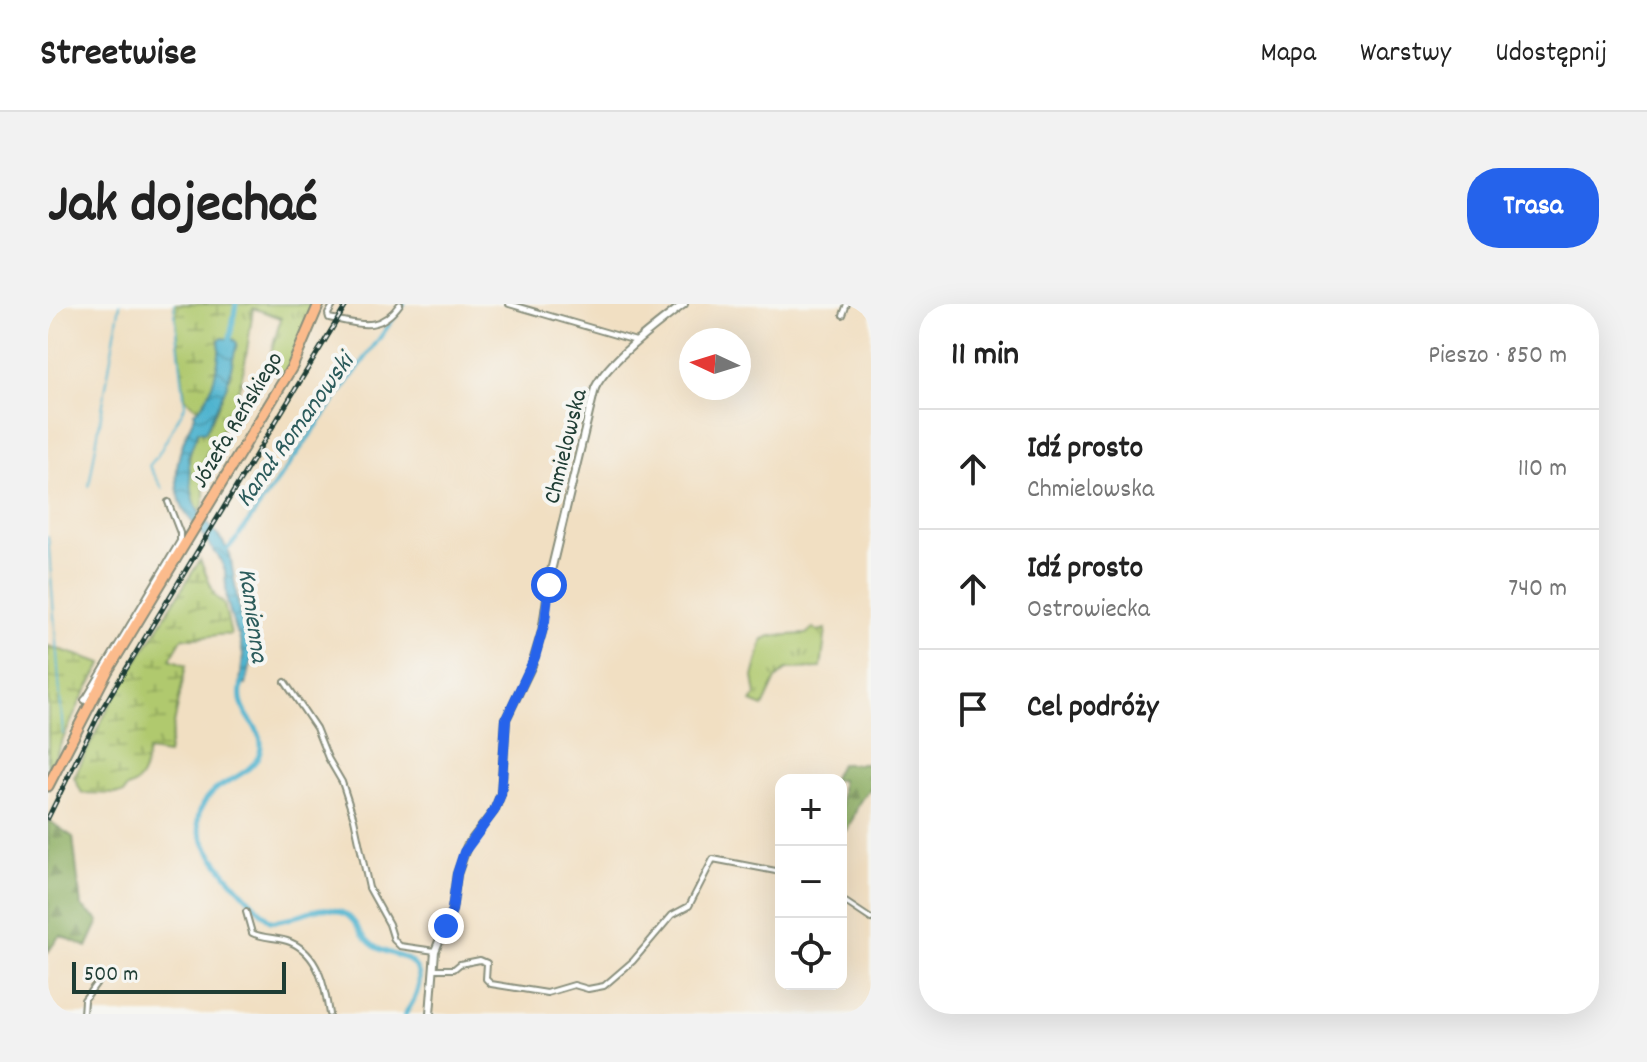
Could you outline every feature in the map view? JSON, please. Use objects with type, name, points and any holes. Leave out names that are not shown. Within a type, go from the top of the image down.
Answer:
[{"type":"main road","name":"Józefa Reńskiego","points":[[48,786],[89,703],[292,367],[319,304]]},
{"type":"street","points":[[334,304],[328,317],[377,324],[388,319],[400,304]]},
{"type":"street","points":[[509,304],[638,341]]},
{"type":"street","name":"Chmielowska","points":[[430,1014],[435,951],[452,910],[464,852],[499,800],[504,776],[506,719],[532,665],[542,632],[551,571],[595,388],[638,341],[684,304]]},
{"type":"street","points":[[843,315],[847,304]]},
{"type":"street","points":[[89,703],[84,700],[180,541],[168,502]]},
{"type":"street","points":[[285,682],[316,728],[342,782],[369,888],[389,924],[394,940],[400,946],[435,951]]},
{"type":"street","points":[[432,969],[449,971],[465,962],[480,960],[487,963],[486,979],[491,984],[547,993],[570,986],[600,988],[633,961],[668,918],[692,902],[713,859],[775,871]]},
{"type":"street","points":[[847,903],[871,919]]},
{"type":"street","points":[[246,912],[252,933],[290,941],[315,964],[323,983],[329,1014]]},
{"type":"street","points":[[83,1014],[84,1000],[101,977]]},
{"type":"green space","points":[[174,304],[236,304],[224,373],[205,415],[185,398]]},
{"type":"green space","points":[[236,304],[319,304],[285,377],[266,370],[281,318],[253,308],[245,363],[234,403],[204,459],[204,502],[199,513],[190,482],[189,462],[198,431],[205,432],[225,388],[233,352],[234,340],[230,338]]},
{"type":"green space","points":[[200,560],[215,596],[224,604],[231,635],[183,637],[170,659],[186,665],[168,754],[148,751],[140,778],[123,794],[82,793],[74,777],[108,708]]},
{"type":"green space","points":[[813,628],[818,631],[826,629],[821,668],[787,669],[776,679],[763,707],[751,702],[756,695],[753,677],[763,639],[806,634]]},
{"type":"green space","points":[[48,646],[103,663],[80,702],[48,772]]},
{"type":"green space","points":[[840,764],[871,764],[871,788],[861,799],[847,829],[847,774],[835,774]]},
{"type":"green space","points":[[48,820],[73,837],[81,906],[99,921],[87,947],[60,935],[48,952]]},
{"type":"water","points":[[223,338],[237,343],[227,385],[205,432],[198,431],[188,457],[193,499],[199,513],[230,555],[240,615],[253,653],[246,685],[240,684],[243,655],[227,601],[225,571],[221,560],[184,511],[177,486],[178,462],[184,439],[194,412],[210,390],[219,340]]},
{"type":"waterway","points":[[89,486],[120,304]]},
{"type":"waterway","points":[[163,489],[149,466],[185,406],[174,304]]},
{"type":"waterway","name":"Kamienna","points":[[229,343],[236,304]]},
{"type":"waterway","name":"Kanał Romanowski","points":[[239,535],[404,304]]},
{"type":"waterway","points":[[48,536],[63,734]]},
{"type":"waterway","name":"Kanał Romanowski","points":[[226,551],[237,538]]},
{"type":"waterway","name":"Kamienna","points":[[243,679],[242,703],[259,734],[260,752],[249,769],[219,787],[204,803],[198,823],[207,848],[227,875],[270,921],[285,920],[321,909],[339,911],[346,914],[374,946],[414,965],[418,972],[418,986],[405,1014]]},
{"type":"railway","points":[[48,818],[100,712],[347,304]]},
{"type":"route","points":[[446,926],[464,852],[494,811],[501,794],[506,719],[535,657],[548,607],[549,585]]}]
